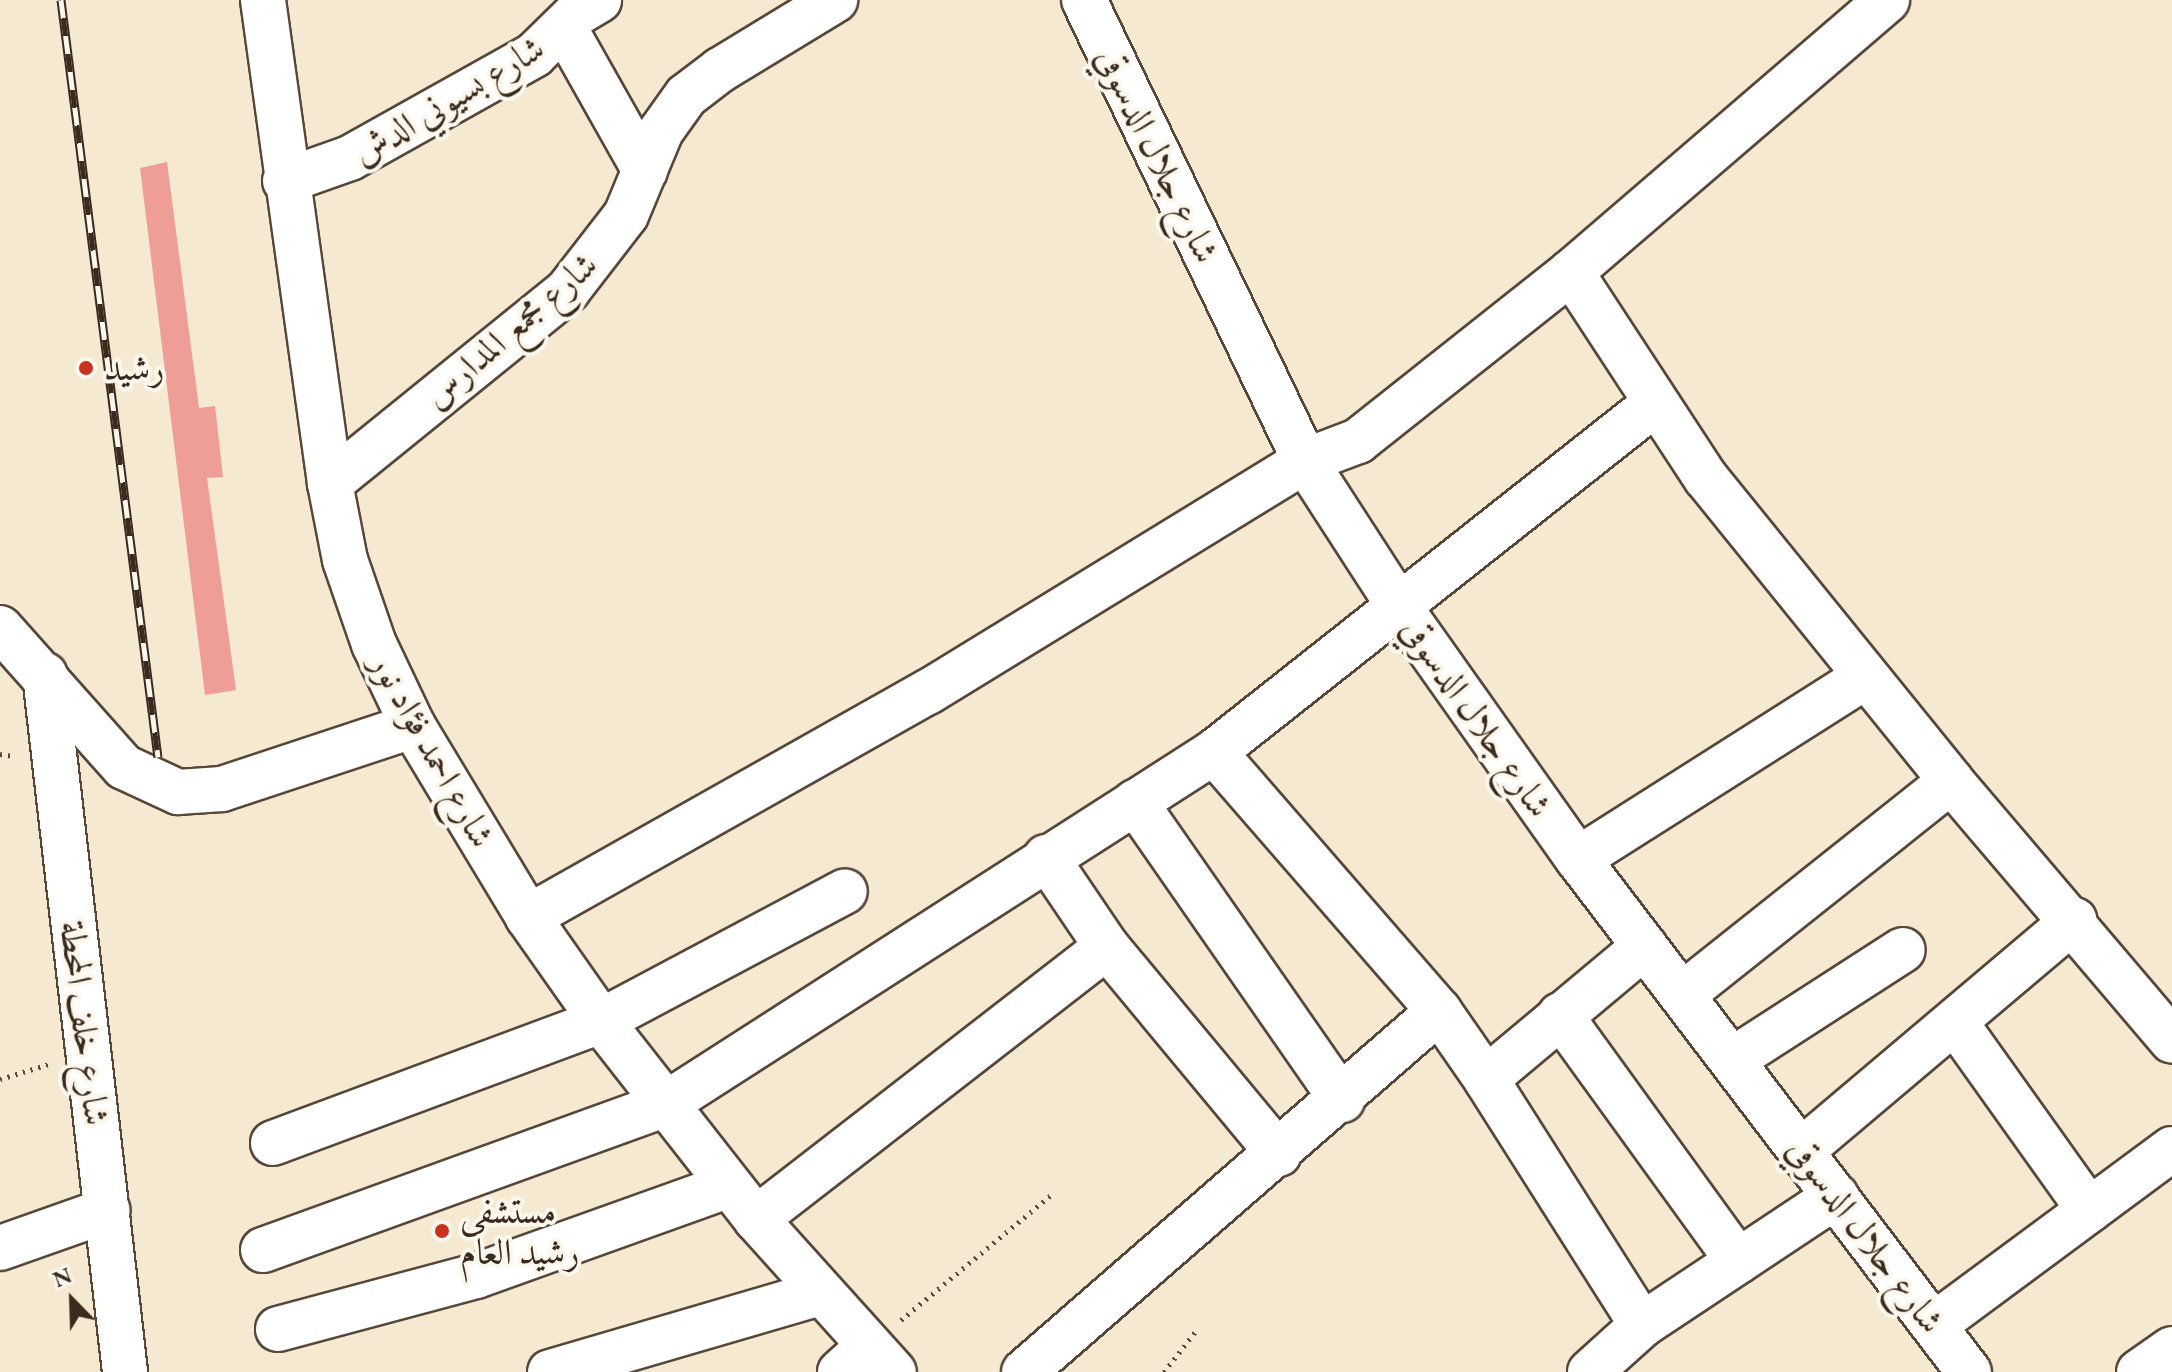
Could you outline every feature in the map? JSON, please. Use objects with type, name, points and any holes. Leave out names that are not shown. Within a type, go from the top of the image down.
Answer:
[{"type":"street","name":"شارع احمد فؤاد نور","points":[[263,0],[285,181],[330,483],[345,560],[374,644],[413,726],[528,917],[664,1105],[728,1186],[820,1293],[868,1364]]},
{"type":"street","name":"شارع بسيوني الدش","points":[[285,181],[350,158],[534,55],[599,0]]},
{"type":"street","name":"شارع مجمع المدارس","points":[[330,483],[568,290],[617,228],[661,131],[686,96],[835,0]]},
{"type":"street","name":"شارع جلال الدسوقي","points":[[1084,0],[1305,461],[1398,605],[1578,859],[1969,1372]]},
{"type":"street","points":[[528,917],[928,692],[1305,461],[1358,441],[1571,272],[1887,0]]},
{"type":"street","points":[[564,27],[645,171]]},
{"type":"street","points":[[1571,272],[1653,405],[1865,677],[1951,781],[2074,920],[2172,1041]]},
{"type":"street","points":[[263,1250],[664,1105],[1214,752],[1653,405]]},
{"type":"street","points":[[0,628],[124,767],[178,792],[222,789],[413,726]]},
{"type":"street","name":"شارع خلف المحطة","points":[[45,675],[125,1372]]},
{"type":"street","points":[[1578,859],[1865,677]]},
{"type":"street","points":[[1214,752],[1439,1011],[1486,1079],[1642,1325]]},
{"type":"street","points":[[1682,995],[1951,781]]},
{"type":"street","points":[[1135,802],[1342,1100]]},
{"type":"street","points":[[1046,857],[1107,947],[1279,1154]]},
{"type":"street","points":[[273,1143],[601,1021],[845,891]]},
{"type":"street","points":[[1801,1151],[2074,920]]},
{"type":"street","points":[[1486,1079],[1645,946]]},
{"type":"street","points":[[756,1219],[1107,947]]},
{"type":"street","points":[[1732,1060],[1903,950]]},
{"type":"street","points":[[1024,1372],[1342,1100],[1439,1011]]},
{"type":"street","points":[[1560,1015],[1738,1261]]},
{"type":"street","points":[[1955,1022],[2089,1210]]},
{"type":"street","points":[[1934,1325],[2172,1149]]},
{"type":"street","points":[[278,1329],[476,1276],[728,1186]]},
{"type":"street","points":[[1590,1372],[1642,1325],[1836,1196]]},
{"type":"street","points":[[0,1248],[108,1210]]},
{"type":"street","points":[[550,1372],[820,1293]]},
{"type":"street","points":[[2139,1372],[2172,1349]]},
{"type":"path","points":[[868,1364],[1051,1195]]},
{"type":"path","points":[[1164,1372],[1195,1332]]},
{"type":"building","points":[[167,162],[199,408],[215,406],[223,477],[207,478],[236,690],[205,695],[140,168]]},
{"type":"railway","points":[[61,0],[158,757]]},
{"type":"place","name":"رشيد","points":[[86,368]]},
{"type":"place","name":"مستشفى رشيد العام","points":[[442,1231]]}]
